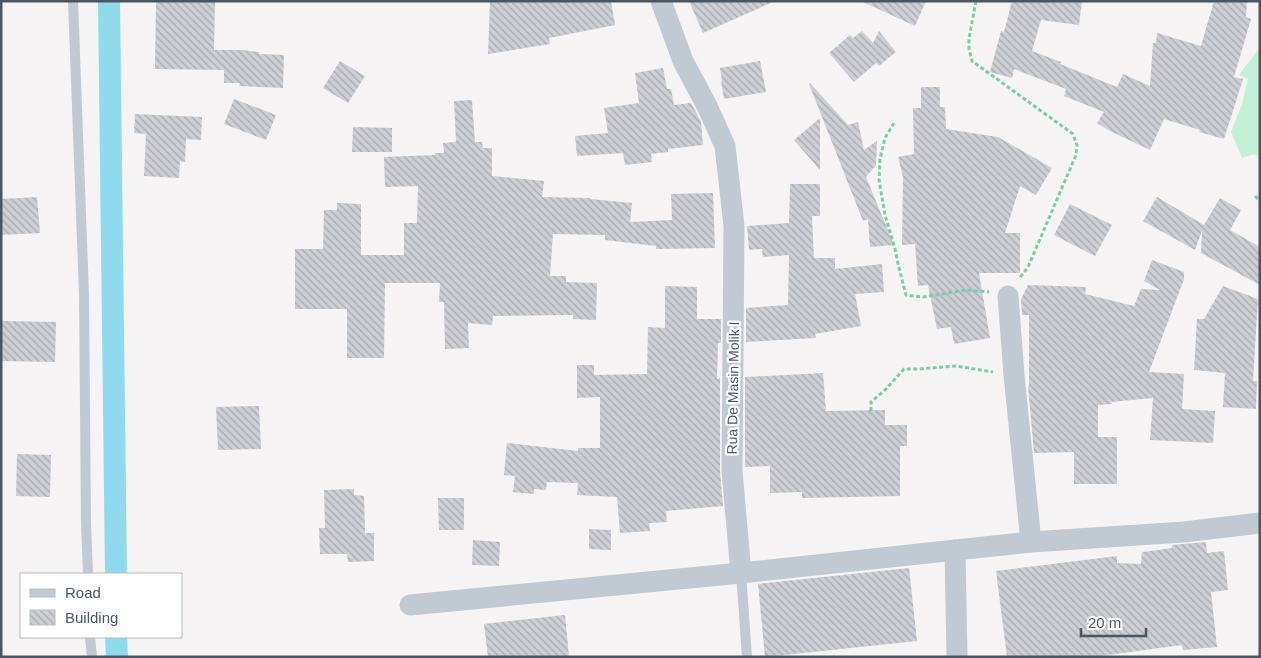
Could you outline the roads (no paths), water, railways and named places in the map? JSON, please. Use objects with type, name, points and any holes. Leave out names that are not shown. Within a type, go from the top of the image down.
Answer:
[{"type":"street","name":"Rua De Masin Molik I","points":[[661,1],[683,61],[707,106],[725,146],[734,226],[732,471],[740,573]]},
{"type":"street","points":[[1008,296],[1031,542]]},
{"type":"street","points":[[410,605],[1031,542],[1184,532],[1260,523]]},
{"type":"street","points":[[955,550],[957,657]]},
{"type":"lane","points":[[73,1],[84,294],[88,573]]},
{"type":"lane","points":[[740,573],[747,657]]},
{"type":"lane","points":[[90,638],[92,657]]},
{"type":"waterway","points":[[109,1],[116,573]]},
{"type":"waterway","points":[[116,638],[117,657]]}]
